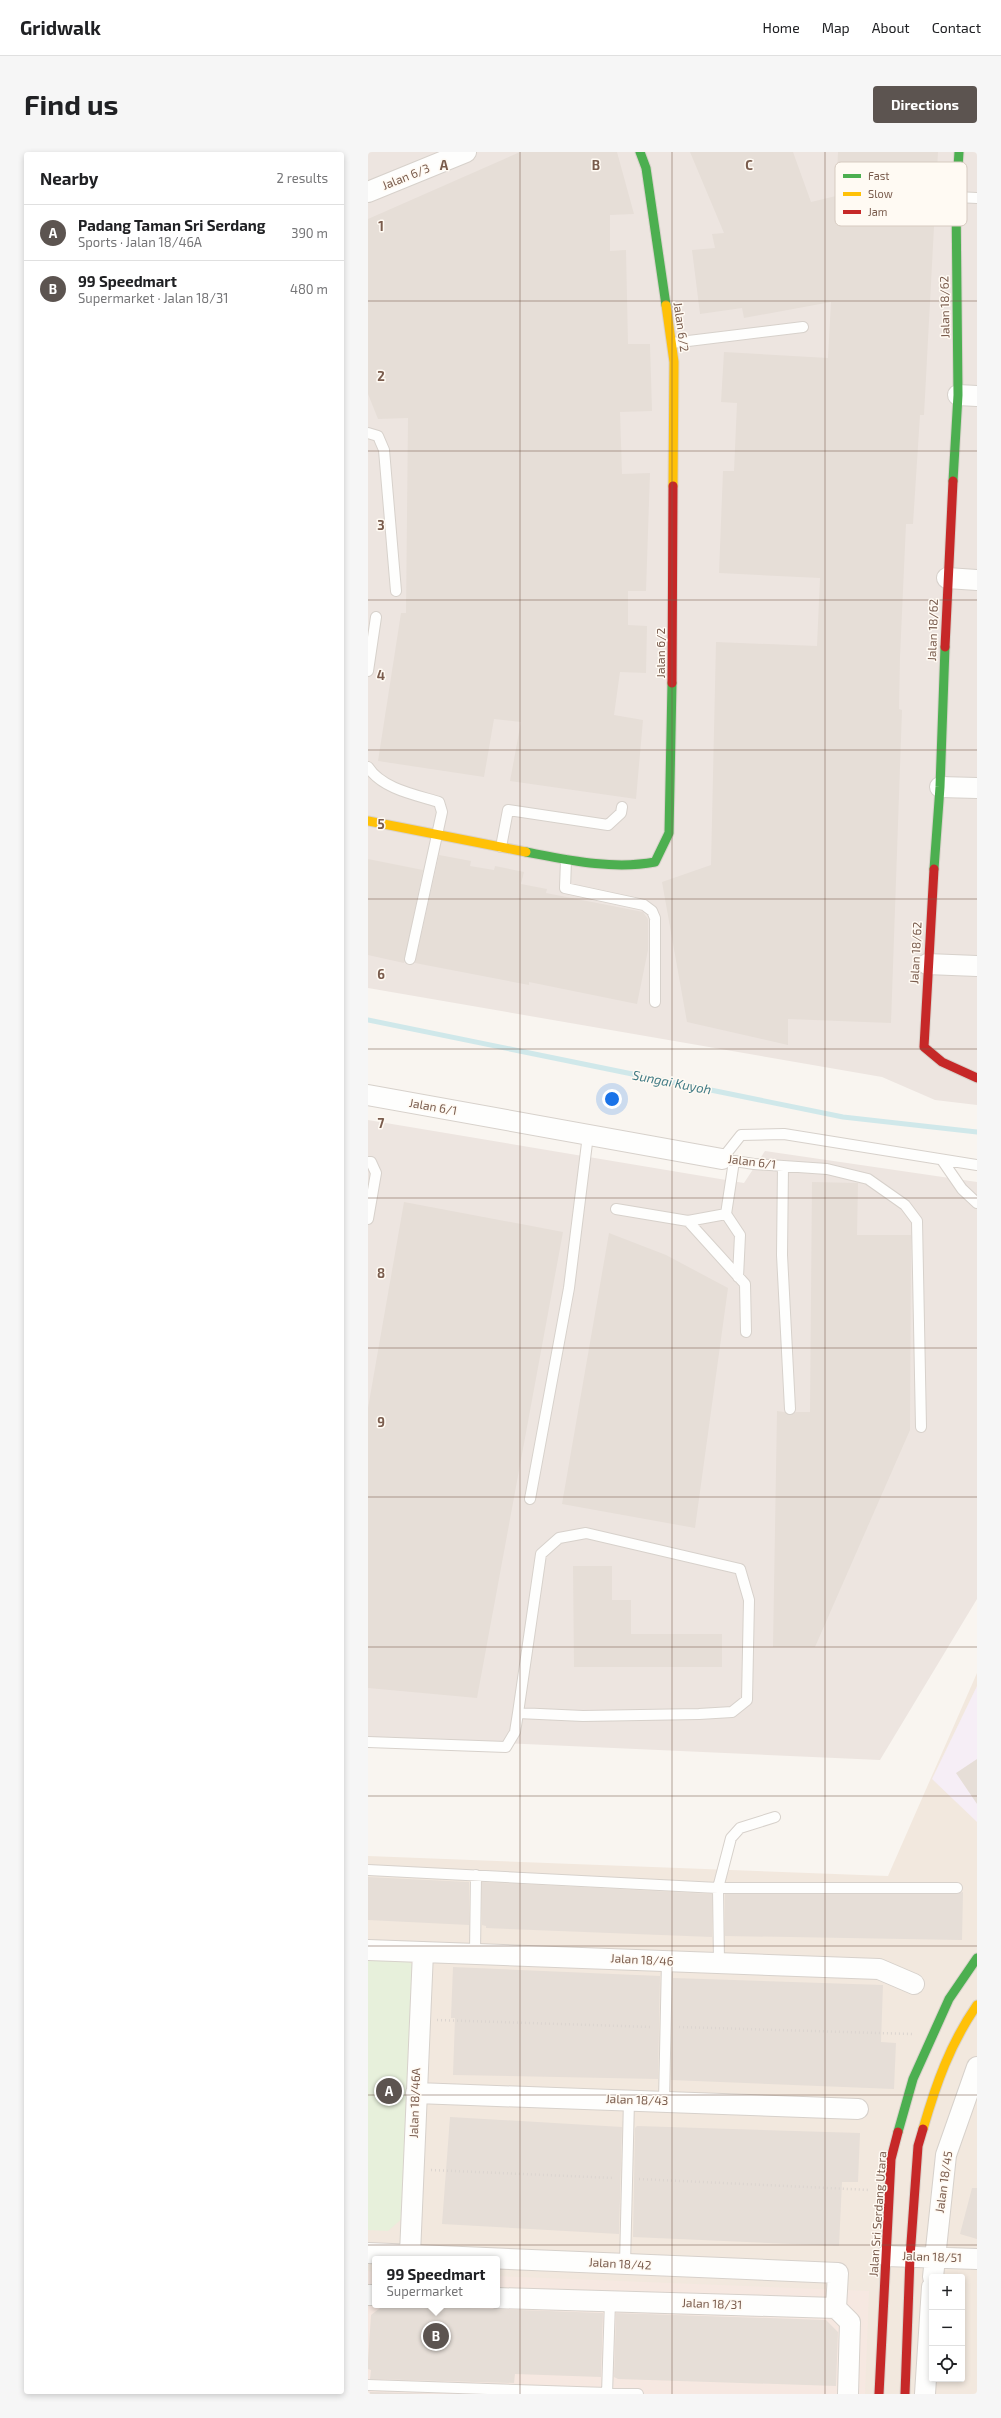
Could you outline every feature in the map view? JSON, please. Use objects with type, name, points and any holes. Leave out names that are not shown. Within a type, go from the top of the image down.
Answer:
[{"type":"street","name":"Jalan 6/3","points":[[368,192],[466,152]]},
{"type":"street","name":"Jalan 6/2","points":[[368,821],[436,836],[566,860],[633,866],[655,862],[669,833],[672,754],[674,362],[646,168],[640,152]]},
{"type":"street","name":"Jalan 18/62","points":[[958,162],[959,152]]},
{"type":"street","name":"Jalan 18/62","points":[[958,226],[968,395],[947,578],[940,787],[927,964],[924,1047],[934,1058],[949,1067],[977,1078]]},
{"type":"street","points":[[947,578],[977,580]]},
{"type":"street","points":[[940,787],[977,788]]},
{"type":"street","points":[[927,964],[977,966]]},
{"type":"street","name":"Jalan 6/1","points":[[368,1095],[728,1160]]},
{"type":"street","name":"Jalan 18/46","points":[[368,1950],[475,1952],[879,1969],[914,1984]]},
{"type":"street","name":"Jalan 18/46A","points":[[410,2254],[422,1952]]},
{"type":"street","name":"Jalan Sri Serdang Utara","points":[[879,2394],[891,2159],[913,2079],[948,1999],[977,1958]]},
{"type":"street","points":[[905,2394],[910,2257],[918,2146],[935,2088],[960,2031],[977,2005]]},
{"type":"street","name":"Jalan 18/45","points":[[933,2274],[946,2155],[977,2067]]},
{"type":"street","name":"Jalan 18/43","points":[[416,2093],[858,2109]]},
{"type":"street","name":"Jalan 18/42","points":[[368,2253],[453,2256]]},
{"type":"street","name":"Jalan 18/51","points":[[886,2256],[977,2259]]},
{"type":"street","name":"Jalan 18/42","points":[[500,2258],[838,2273],[836,2308]]},
{"type":"street","name":"Jalan 18/31","points":[[500,2298],[836,2308]]},
{"type":"street","points":[[836,2308],[850,2322],[848,2394]]},
{"type":"street","points":[[925,2394],[930,2310]]},
{"type":"lane","points":[[967,198],[977,198]]},
{"type":"lane","points":[[672,343],[803,327]]},
{"type":"lane","points":[[368,433],[378,436],[384,450],[396,590]]},
{"type":"lane","points":[[368,671],[376,617]]},
{"type":"lane","points":[[368,767],[371,771],[397,789],[439,802],[442,812],[410,959]]},
{"type":"lane","points":[[501,847],[508,810],[608,825],[621,813],[622,807]]},
{"type":"lane","points":[[566,860],[565,888],[644,905],[652,911],[654,918],[655,1002]]},
{"type":"lane","points":[[738,1276],[740,1235],[726,1214],[728,1160],[741,1135],[784,1134],[977,1165]]},
{"type":"lane","points":[[530,1499],[569,1288],[588,1135]]},
{"type":"lane","name":"Jalan 6/1","points":[[728,1160],[827,1169],[868,1179],[905,1205],[917,1221],[920,1428]]},
{"type":"lane","points":[[942,1160],[962,1189],[977,1203]]},
{"type":"lane","points":[[368,1162],[371,1162],[376,1173],[368,1219]]},
{"type":"lane","points":[[784,1166],[782,1255],[790,1409]]},
{"type":"lane","points":[[616,1209],[688,1221],[726,1214]]},
{"type":"lane","points":[[688,1221],[745,1284],[746,1332]]},
{"type":"lane","points":[[368,1742],[506,1747],[515,1732],[541,1554],[559,1538],[586,1533],[740,1569],[749,1600],[747,1700],[732,1712],[583,1716],[518,1713]]},
{"type":"lane","points":[[719,1963],[718,1888],[731,1838],[740,1828],[775,1817]]},
{"type":"lane","points":[[368,1870],[718,1888],[957,1888]]},
{"type":"lane","points":[[475,1952],[476,1875]]},
{"type":"lane","points":[[664,2101],[668,1961]]},
{"type":"lane","points":[[625,2264],[628,2100]]},
{"type":"lane","points":[[607,2394],[610,2301]]},
{"type":"lane","points":[[368,2385],[638,2394]]},
{"type":"path","points":[[413,2169],[890,2191]]},
{"type":"shaded area","points":[[368,152],[977,152],[977,1105],[935,1100],[882,1077],[368,988]]},
{"type":"shaded area","points":[[368,1120],[744,1183],[765,1151],[977,1182],[977,1599],[880,1760],[368,1737]]},
{"type":"shaded area","points":[[977,1673],[977,2394],[368,2394],[368,1856],[888,1876]]},
{"type":"shaded area","points":[[977,1686],[977,1822],[932,1779]]},
{"type":"shaded area","points":[[368,2271],[372,2272],[372,2308],[500,2308],[500,2276],[869,2291],[865,2394],[368,2394]]},
{"type":"green space","points":[[368,1954],[401,1955],[415,1967],[405,2216],[388,2231],[368,2230]]},
{"type":"building","points":[[520,152],[617,152],[634,214],[610,215],[610,251],[626,250],[628,344],[650,344],[652,411],[620,412],[622,474],[650,473],[646,591],[628,591],[628,625],[647,626],[646,673],[620,672],[614,715],[643,720],[636,799],[510,781],[521,722],[494,719],[484,777],[378,761],[401,613],[406,613],[408,418],[378,419],[368,394],[368,219]]},
{"type":"building","points":[[690,152],[793,152],[811,202],[835,196],[835,226],[934,226],[924,415],[920,415],[913,524],[906,524],[900,657],[899,709],[902,710],[891,1023],[788,1019],[788,1045],[687,1022],[662,882],[711,865],[716,642],[817,646],[820,578],[719,573],[723,471],[734,471],[737,403],[721,402],[724,352],[828,358],[831,302],[744,318],[742,308],[700,314],[692,250],[715,248],[712,234],[724,233]]},
{"type":"building","points":[[838,152],[938,152],[937,162],[838,162]]},
{"type":"building","points":[[439,855],[471,861],[470,866],[494,870],[495,866],[524,872],[521,884],[547,889],[546,893],[643,912],[648,919],[648,950],[637,1004],[529,982],[529,985],[415,963]]},
{"type":"building","points":[[368,859],[423,870],[404,963],[368,955]]},
{"type":"building","points":[[812,1182],[858,1183],[857,1235],[911,1235],[910,1430],[815,1647],[773,1647],[777,1411],[790,1415],[796,1412],[810,1412]]},
{"type":"building","points":[[404,1202],[563,1232],[477,1698],[368,1688],[368,1408]]},
{"type":"building","points":[[609,1233],[666,1255],[728,1288],[695,1528],[562,1504]]},
{"type":"building","points":[[573,1566],[612,1566],[612,1600],[631,1600],[631,1634],[722,1634],[722,1667],[574,1667]]},
{"type":"building","points":[[977,1759],[977,1804],[956,1773]]},
{"type":"building","points":[[368,1877],[469,1882],[469,1925],[368,1920]]},
{"type":"building","points":[[482,1882],[712,1894],[712,1937],[486,1928],[486,1926],[482,1925]]},
{"type":"building","points":[[963,1892],[962,1940],[725,1936],[725,1894],[957,1894]]},
{"type":"building","points":[[453,1967],[660,1976],[658,2079],[453,2075],[455,2018],[451,2018]]},
{"type":"building","points":[[673,1978],[883,1985],[881,2042],[896,2043],[894,2089],[671,2080]]},
{"type":"building","points":[[450,2117],[622,2127],[619,2234],[442,2224]]},
{"type":"building","points":[[637,2126],[860,2133],[858,2182],[842,2182],[839,2246],[633,2237],[635,2128]]},
{"type":"building","points":[[972,2188],[977,2188],[977,2239],[960,2234]]},
{"type":"building","points":[[380,2308],[466,2308],[603,2313],[601,2377],[515,2374],[514,2383],[370,2379],[371,2370],[368,2369],[368,2361],[371,2315]]},
{"type":"building","points":[[616,2313],[826,2320],[838,2332],[836,2386],[618,2379],[614,2377]]},
{"type":"building","points":[[370,2392],[443,2394],[370,2394]]},
{"type":"waterway","name":"Sungai Kuyoh","points":[[368,1020],[843,1117],[977,1132]]},
{"type":"traffic: fast","points":[[640,152],[646,168],[666,305]]},
{"type":"traffic: fast","points":[[958,162],[959,152]]},
{"type":"traffic: fast","points":[[953,481],[958,395],[956,226]]},
{"type":"traffic: fast","points":[[934,869],[940,787],[945,647]]},
{"type":"traffic: fast","points":[[526,852],[590,863],[623,865],[655,862],[669,833],[672,683]]},
{"type":"traffic: fast","points":[[898,2132],[913,2079],[949,1999],[977,1958]]},
{"type":"traffic: slow","points":[[666,305],[674,362],[673,486]]},
{"type":"traffic: slow","points":[[368,821],[526,852]]},
{"type":"traffic: slow","points":[[923,2129],[933,2096],[951,2050],[977,2005]]},
{"type":"traffic: jam","points":[[945,647],[953,481]]},
{"type":"traffic: jam","points":[[672,683],[673,486]]},
{"type":"traffic: jam","points":[[934,869],[924,1047],[942,1062],[977,1078]]},
{"type":"traffic: jam","points":[[905,2394],[910,2257],[918,2146],[923,2129]]},
{"type":"traffic: jam","points":[[879,2394],[891,2159],[898,2132]]},
{"type":"place","name":"Padang Taman Sri Serdang","points":[[389,2091]]},
{"type":"place","name":"99 Speedmart","points":[[436,2336]]}]
